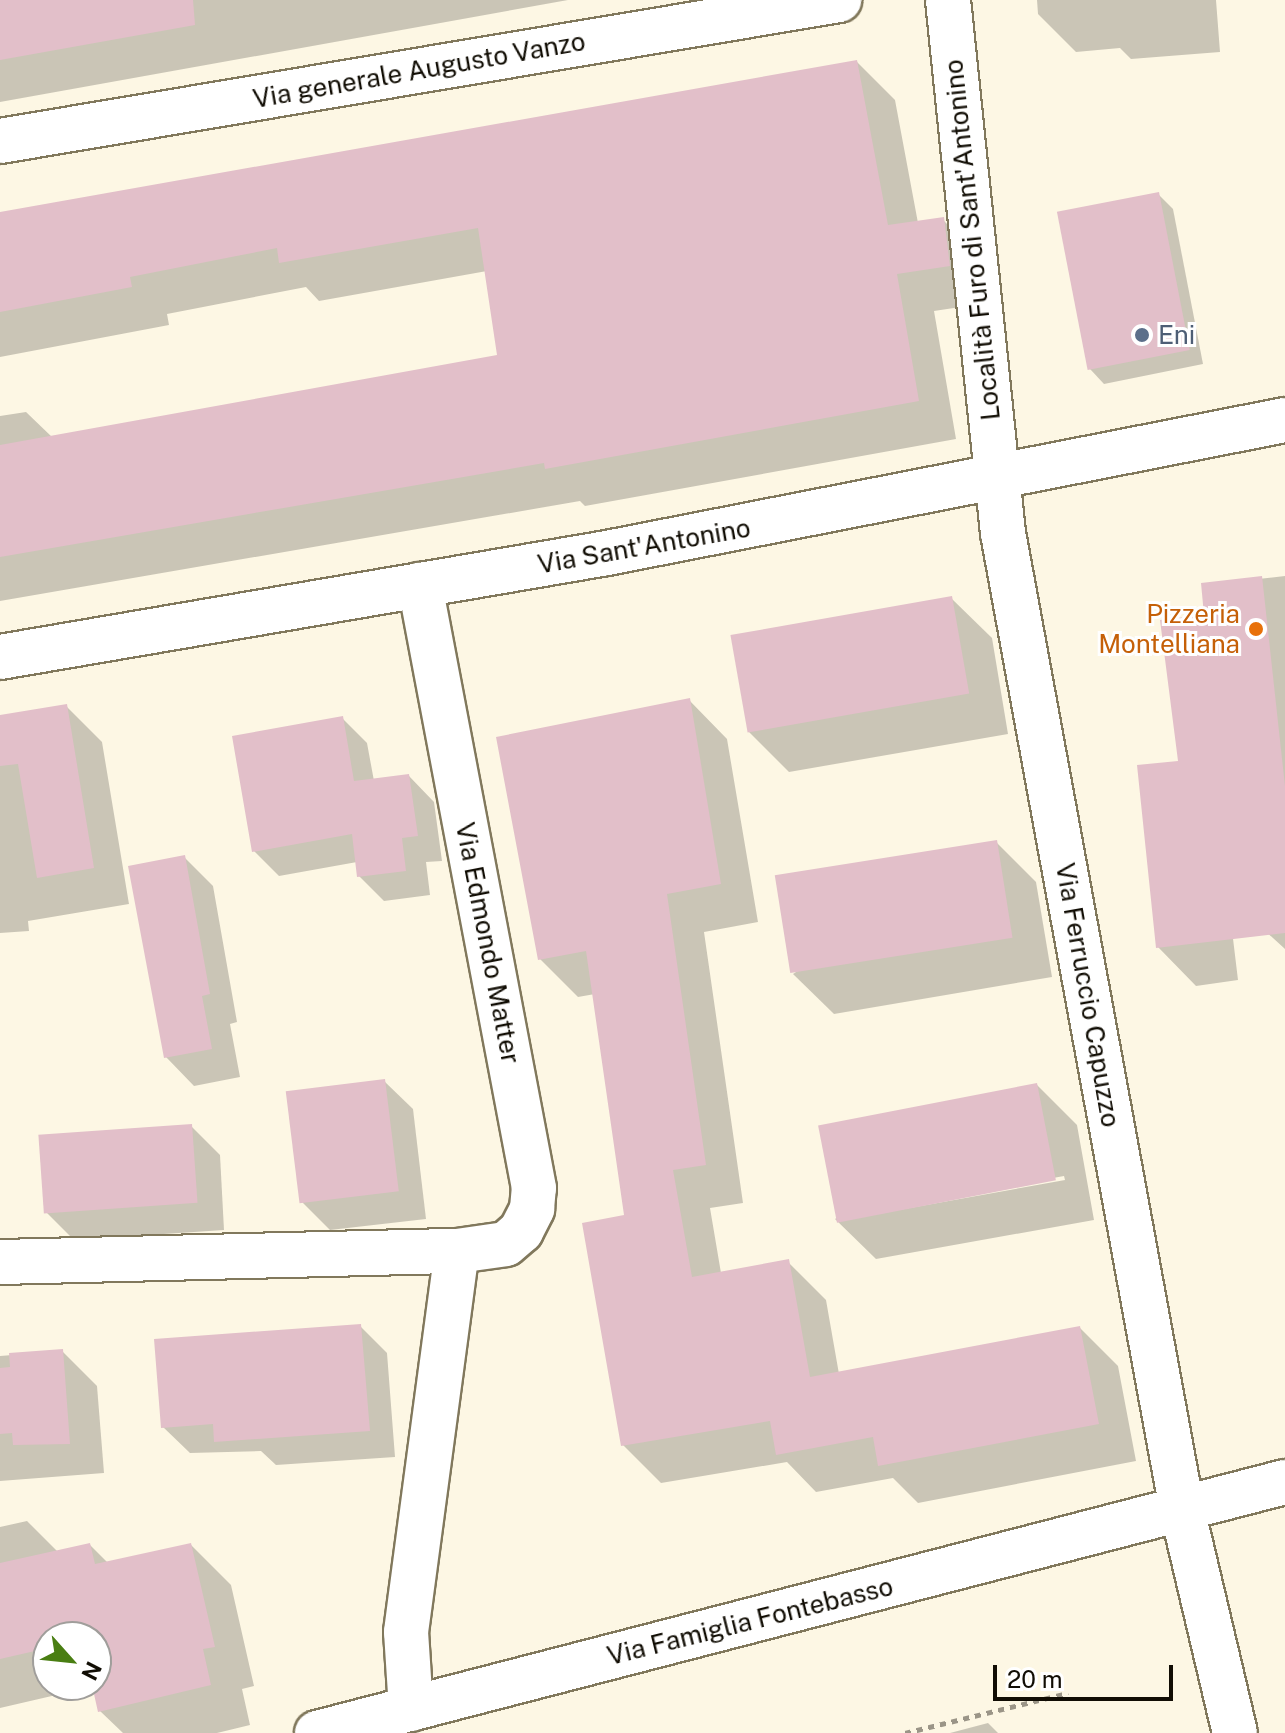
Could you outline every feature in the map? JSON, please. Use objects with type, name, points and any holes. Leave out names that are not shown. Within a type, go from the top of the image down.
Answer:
[{"type":"street","name":"Via generale Augusto Vanzo","points":[[0,141],[839,0]]},
{"type":"street","name":"Località Furo di Sant'Antonino","points":[[948,0],[997,480]]},
{"type":"street","name":"Via Sant'Antonino","points":[[0,657],[420,585],[997,480],[1285,420]]},
{"type":"street","name":"Via Ferruccio Capuzzo","points":[[997,480],[1182,1509],[1235,1733]]},
{"type":"street","name":"Via Edmondo Matter","points":[[0,1262],[457,1251],[506,1244],[521,1231],[532,1209],[534,1188],[420,585]]},
{"type":"street","points":[[411,1709],[406,1632],[457,1251]]},
{"type":"street","points":[[1182,1509],[1285,1482]]},
{"type":"street","name":"Via Famiglia Fontebasso","points":[[317,1733],[1182,1509]]},
{"type":"path","points":[[905,1733],[1068,1693]]},
{"type":"building","points":[[0,0],[193,0],[195,25],[0,60]]},
{"type":"building","points":[[857,60],[888,225],[944,217],[950,266],[897,274],[919,401],[545,469],[544,463],[0,557],[0,445],[497,355],[478,228],[279,263],[277,248],[130,277],[132,287],[0,312],[0,212]]},
{"type":"building","points":[[1159,192],[1190,350],[1088,370],[1057,212]]},
{"type":"building","points":[[1262,576],[1285,786],[1285,933],[1156,948],[1137,765],[1178,761],[1160,620],[1204,615],[1201,583]]},
{"type":"building","points":[[952,596],[969,693],[748,733],[730,635]]},
{"type":"building","points":[[690,698],[721,884],[667,894],[706,1165],[673,1170],[692,1277],[789,1259],[810,1377],[1080,1326],[1099,1424],[878,1466],[873,1437],[776,1455],[770,1421],[621,1446],[582,1223],[624,1215],[586,951],[538,960],[496,737]]},
{"type":"building","points":[[67,704],[94,868],[37,878],[18,764],[0,766],[0,715]]},
{"type":"building","points":[[343,716],[354,781],[409,774],[418,836],[402,838],[406,871],[357,877],[352,834],[252,852],[232,736]]},
{"type":"building","points":[[997,840],[1012,938],[790,973],[775,875]]},
{"type":"building","points":[[185,855],[210,994],[202,996],[212,1049],[164,1058],[128,866]]},
{"type":"building","points":[[385,1079],[399,1191],[300,1203],[286,1091]]},
{"type":"building","points":[[1037,1083],[1056,1180],[837,1223],[818,1126]]},
{"type":"building","points":[[192,1124],[198,1203],[44,1214],[38,1135]]},
{"type":"building","points":[[361,1324],[370,1431],[214,1442],[213,1424],[161,1428],[154,1339]]},
{"type":"building","points":[[63,1349],[70,1444],[13,1445],[12,1433],[0,1434],[0,1368],[10,1367],[9,1353]]},
{"type":"building","points":[[90,1543],[95,1564],[191,1543],[215,1647],[203,1649],[211,1685],[98,1712],[96,1701],[112,1701],[112,1621],[32,1621],[32,1652],[0,1659],[0,1563]]},
{"type":"place","name":"Eni","points":[[1142,335]]},
{"type":"place","name":"Pizzeria Montelliana","points":[[1256,629]]}]
